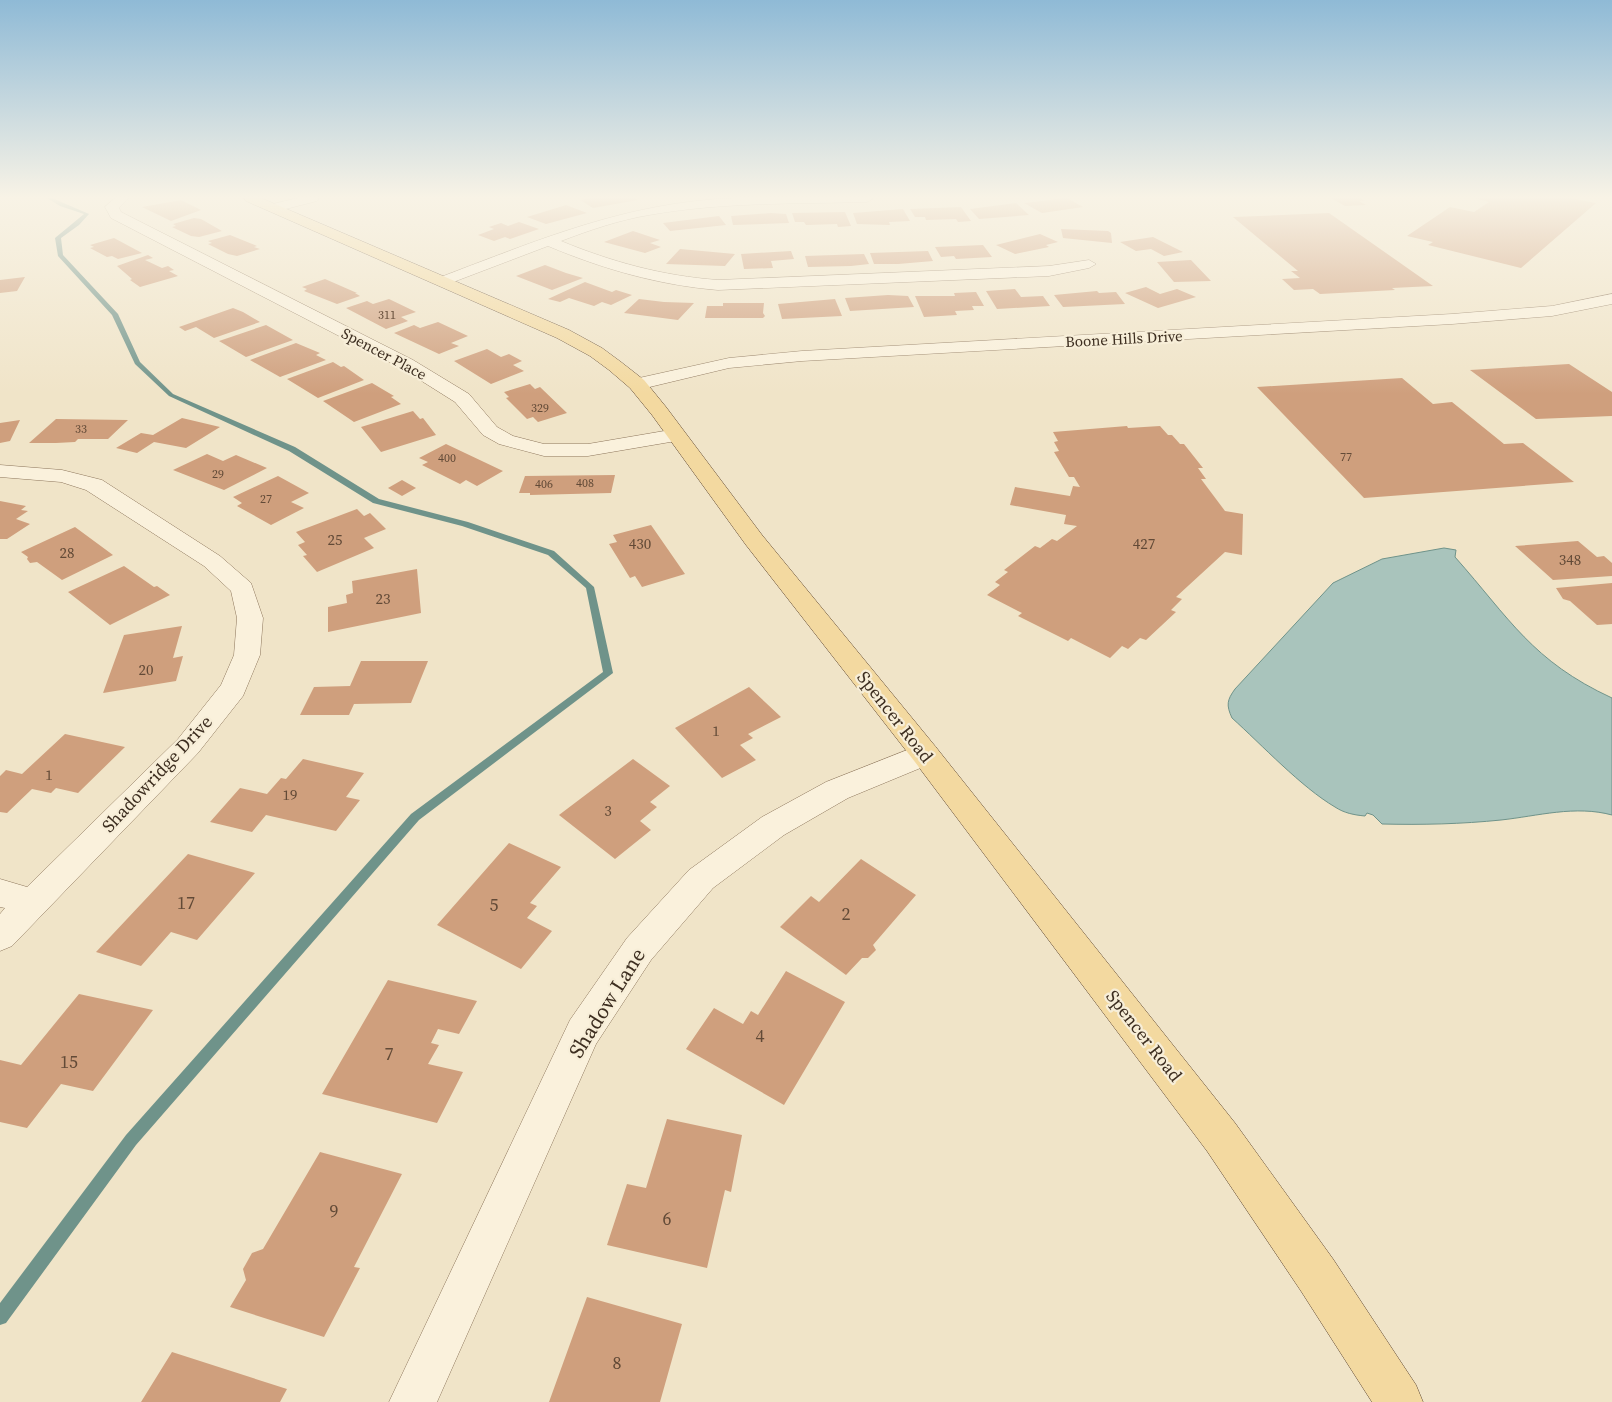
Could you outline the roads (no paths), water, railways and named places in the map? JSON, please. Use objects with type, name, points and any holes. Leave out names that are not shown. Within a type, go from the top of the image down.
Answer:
[{"type":"main road","name":"Spencer Road","points":[[402,263],[563,334],[596,352],[636,384],[754,540],[925,754],[1220,1137],[1318,1275],[1399,1402]]},
{"type":"street","name":"Spencer Place","points":[[211,263],[407,364],[462,398],[490,431],[506,440],[544,450],[588,450],[676,435]]},
{"type":"street","points":[[443,281],[490,263]]},
{"type":"street","points":[[609,263],[637,274],[694,284],[718,285],[1049,271],[1089,264]]},
{"type":"street","name":"Boone Hills Drive","points":[[636,384],[729,364],[802,356],[1452,319],[1552,311],[1612,299]]},
{"type":"street","name":"Shadowridge Drive","points":[[0,471],[62,476],[94,485],[212,560],[242,588],[250,618],[247,655],[233,689],[188,746],[0,936]]},
{"type":"street","name":"Shadow Lane","points":[[413,1402],[583,1032],[639,949],[701,879],[773,826],[837,790],[925,754]]},
{"type":"street","points":[[0,893],[33,902]]},
{"type":"water","points":[[1444,548],[1456,550],[1455,557],[1524,637],[1561,669],[1612,698],[1612,815],[1598,812],[1570,811],[1501,820],[1427,824],[1382,824],[1373,815],[1367,813],[1365,816],[1346,812],[1322,799],[1295,777],[1232,718],[1228,703],[1235,689],[1333,583],[1382,559]]},
{"type":"waterway","points":[[0,1317],[131,1140],[415,817],[608,673],[590,587],[551,553],[465,524],[376,501],[292,449],[171,395],[137,363],[115,314],[68,263]]}]
